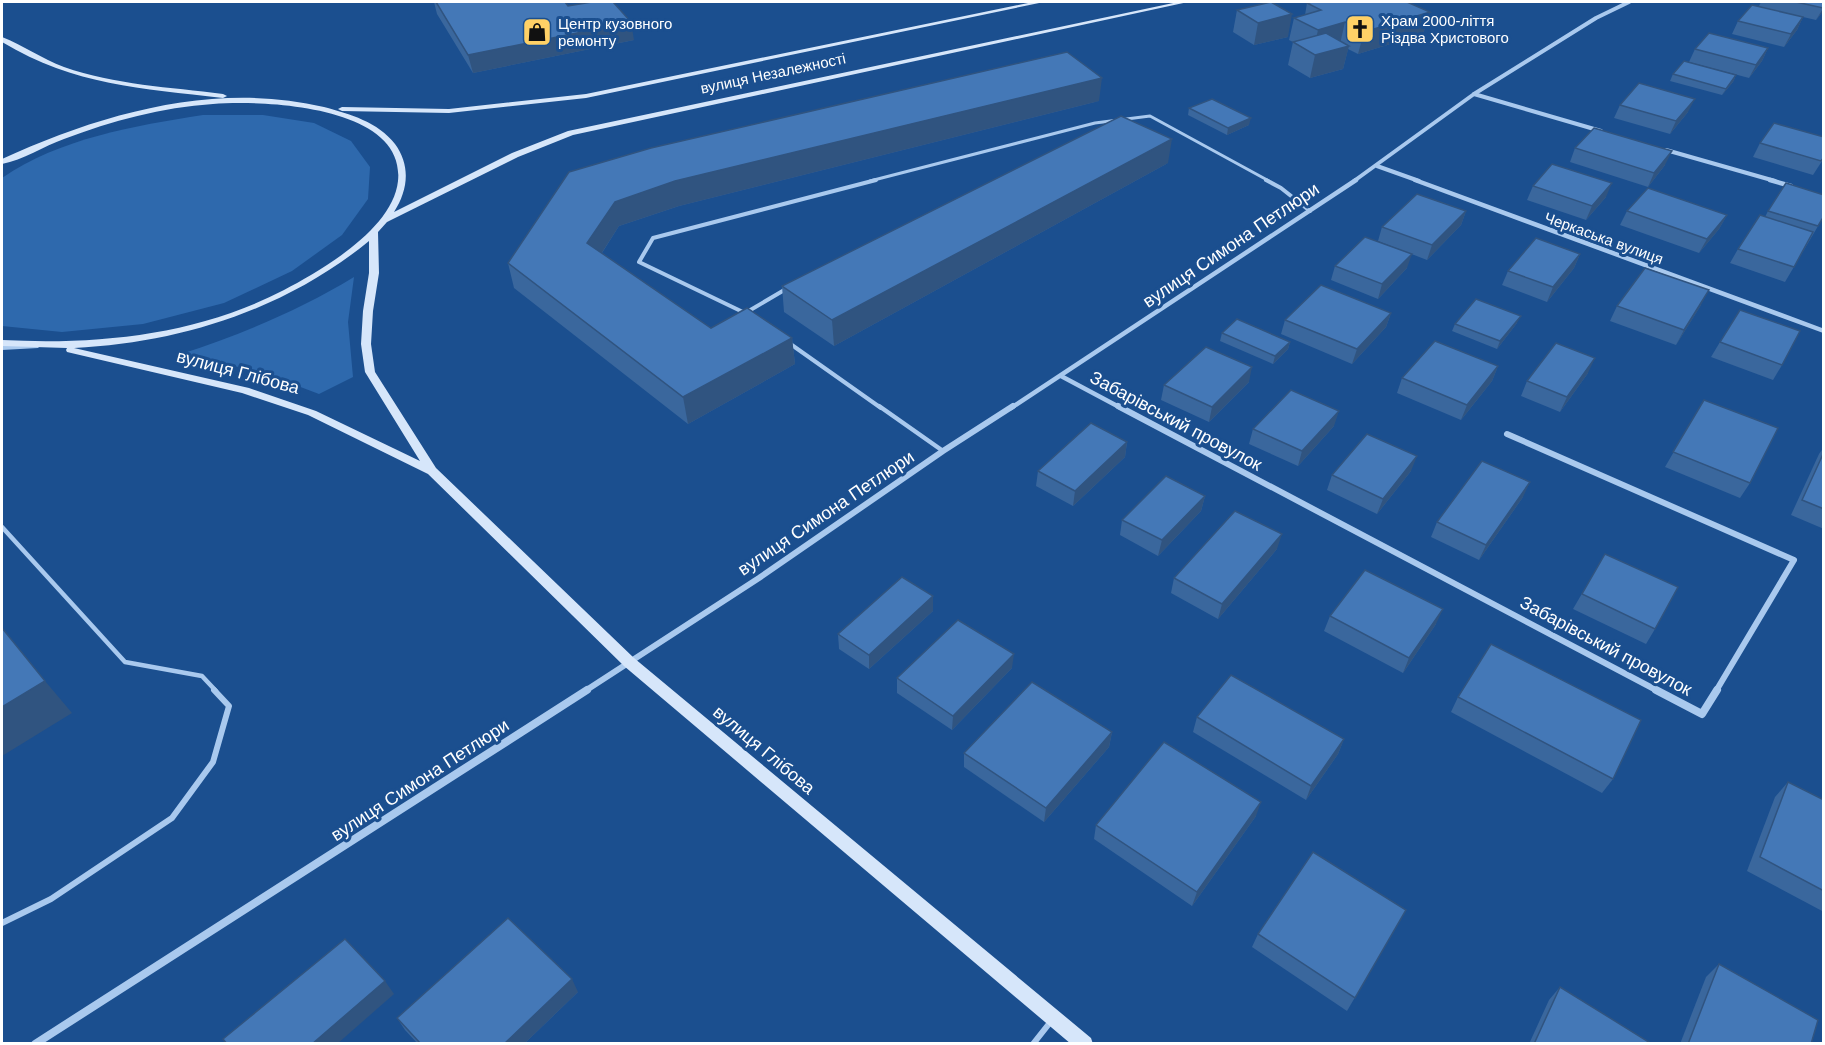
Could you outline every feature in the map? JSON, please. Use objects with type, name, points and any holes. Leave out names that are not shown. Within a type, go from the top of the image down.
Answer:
[{"type":"main road","name":"вулиця Незалежності","points":[[2,162],[32,147],[76,131],[122,117],[168,108],[213,102],[256,101],[381,112],[449,111],[586,96],[1041,2]]},
{"type":"main road","name":"вулиця Незалежності","points":[[384,221],[515,155],[571,133],[1185,2]]},
{"type":"main road","points":[[2,39],[51,65],[93,78],[256,101]]},
{"type":"main road","name":"вулиця Незалежності","points":[[2,345],[59,347],[112,343],[167,333],[220,319],[269,300],[312,279],[348,255],[384,221],[398,195],[402,171],[395,150],[380,132],[356,118],[324,108]]},
{"type":"main road","name":"вулиця Глібова","points":[[374,232],[374,273],[366,344],[370,372],[432,471],[629,662],[1085,1044]]},
{"type":"main road","name":"вулиця Глібова","points":[[59,347],[245,390],[312,413],[432,471]]},
{"type":"street","name":"вулиця Симона Петлюри","points":[[35,1044],[759,578],[943,451],[1061,376],[1377,166],[1474,94],[1596,18],[1629,2]]},
{"type":"street","points":[[1474,94],[1602,131]]},
{"type":"street","points":[[1657,147],[1801,189]]},
{"type":"street","name":"Черкаська вулиця","points":[[1377,166],[1824,331]]},
{"type":"street","name":"Забарівський провулок","points":[[1061,376],[1702,714],[1794,560],[1508,434]]},
{"type":"lane","points":[[755,319],[639,262],[653,238],[1095,123],[1150,116],[1281,188],[1310,211]]},
{"type":"lane","points":[[1092,131],[1095,123]]},
{"type":"lane","points":[[745,313],[796,283]]},
{"type":"lane","points":[[783,338],[943,451]]},
{"type":"lane","points":[[2,527],[125,662],[202,676],[230,706],[213,762],[172,818],[51,899],[2,923]]},
{"type":"lane","points":[[1033,1044],[1054,1018]]},
{"type":"shaded area","points":[[203,115],[263,115],[314,123],[351,141],[370,167],[368,199],[342,235],[292,271],[224,303],[143,324],[62,332],[2,326],[2,178],[24,164],[73,143],[124,129]]},
{"type":"shaded area","points":[[354,277],[348,322],[353,377],[319,394],[261,372],[181,354],[270,320]]},
{"type":"building","name":"Центр кузовного ремонту","points":[[436,2],[565,2],[568,6],[592,2],[613,2],[631,22],[468,55]]},
{"type":"building","points":[[1271,2],[1292,14],[1258,23],[1237,10]]},
{"type":"building","points":[[1407,2],[1430,12],[1364,32],[1345,22],[1318,30],[1294,18],[1321,10],[1307,3]]},
{"type":"building","points":[[1796,2],[1824,2],[1824,7],[1823,8]]},
{"type":"building","points":[[1752,5],[1803,17],[1791,34],[1738,21]]},
{"type":"building","points":[[1326,33],[1349,46],[1315,55],[1293,42]]},
{"type":"building","points":[[1709,33],[1768,48],[1756,65],[1695,49]]},
{"type":"building","points":[[1067,52],[1102,78],[675,181],[615,202],[587,243],[711,328],[747,308],[792,338],[683,397],[508,263],[569,172],[651,148]]},
{"type":"building","points":[[1684,61],[1736,75],[1726,89],[1673,74]]},
{"type":"building","points":[[1639,83],[1695,99],[1676,121],[1620,105]]},
{"type":"building","points":[[1212,99],[1251,118],[1228,128],[1189,108]]},
{"type":"building","points":[[1121,116],[1172,139],[832,320],[782,286]]},
{"type":"building","points":[[1774,123],[1824,137],[1824,157],[1821,161],[1760,143]]},
{"type":"building","points":[[1594,128],[1672,151],[1654,173],[1575,148]]},
{"type":"building","points":[[1552,164],[1612,183],[1592,206],[1533,186]]},
{"type":"building","points":[[1786,183],[1824,195],[1824,216],[1818,226],[1768,211]]},
{"type":"building","points":[[1648,188],[1727,215],[1707,239],[1627,211]]},
{"type":"building","points":[[1417,194],[1466,211],[1432,245],[1382,227]]},
{"type":"building","points":[[1760,215],[1813,232],[1794,267],[1738,249]]},
{"type":"building","points":[[1365,237],[1412,254],[1382,284],[1335,266]]},
{"type":"building","points":[[1536,238],[1580,254],[1553,287],[1508,271]]},
{"type":"building","points":[[1645,268],[1709,290],[1684,330],[1617,306]]},
{"type":"building","points":[[1321,285],[1391,313],[1357,349],[1285,320]]},
{"type":"building","points":[[1476,299],[1521,316],[1500,341],[1455,324]]},
{"type":"building","points":[[1740,310],[1800,331],[1782,365],[1720,342]]},
{"type":"building","points":[[1237,319],[1290,342],[1275,356],[1222,333]]},
{"type":"building","points":[[1435,341],[1498,366],[1467,405],[1402,378]]},
{"type":"building","points":[[1556,343],[1595,358],[1567,397],[1527,381]]},
{"type":"building","points":[[1206,347],[1252,367],[1212,407],[1164,385]]},
{"type":"building","points":[[1291,390],[1339,411],[1302,451],[1253,429]]},
{"type":"building","points":[[1704,400],[1778,428],[1750,483],[1673,452]]},
{"type":"building","points":[[1091,423],[1127,442],[1075,491],[1038,471]]},
{"type":"building","points":[[1367,434],[1417,456],[1383,499],[1332,475]]},
{"type":"building","points":[[1824,452],[1824,509],[1802,500]]},
{"type":"building","points":[[1482,461],[1530,482],[1486,545],[1437,522]]},
{"type":"building","points":[[1166,476],[1205,496],[1162,540],[1122,520]]},
{"type":"building","points":[[1235,511],[1282,534],[1222,604],[1174,578]]},
{"type":"building","points":[[1605,554],[1678,587],[1655,629],[1582,594]]},
{"type":"building","points":[[1365,570],[1443,609],[1409,658],[1330,616]]},
{"type":"building","points":[[902,577],[933,596],[869,655],[838,634]]},
{"type":"building","points":[[958,620],[1014,654],[953,716],[897,678]]},
{"type":"building","points":[[2,628],[45,681],[2,707]]},
{"type":"building","points":[[1491,644],[1641,720],[1613,779],[1458,697]]},
{"type":"building","points":[[1231,675],[1344,739],[1311,786],[1197,717]]},
{"type":"building","points":[[1032,682],[1112,732],[1046,808],[964,753]]},
{"type":"building","points":[[1164,742],[1261,802],[1197,892],[1096,825]]},
{"type":"building","points":[[1788,782],[1824,800],[1824,891],[1760,857]]},
{"type":"building","points":[[1313,852],[1406,910],[1355,998],[1258,934]]},
{"type":"building","points":[[508,918],[572,979],[504,1044],[421,1044],[397,1018]]},
{"type":"building","points":[[345,939],[385,981],[312,1044],[227,1044],[223,1039]]},
{"type":"building","points":[[1719,964],[1818,1020],[1811,1044],[1688,1044]]},
{"type":"building","points":[[1560,987],[1652,1044],[1534,1044]]},
{"type":"place","name":"Храм 2000-ліття Різдва Христового","points":[[1360,29]]},
{"type":"place","name":"Центр кузовного ремонту","points":[[537,32]]}]
